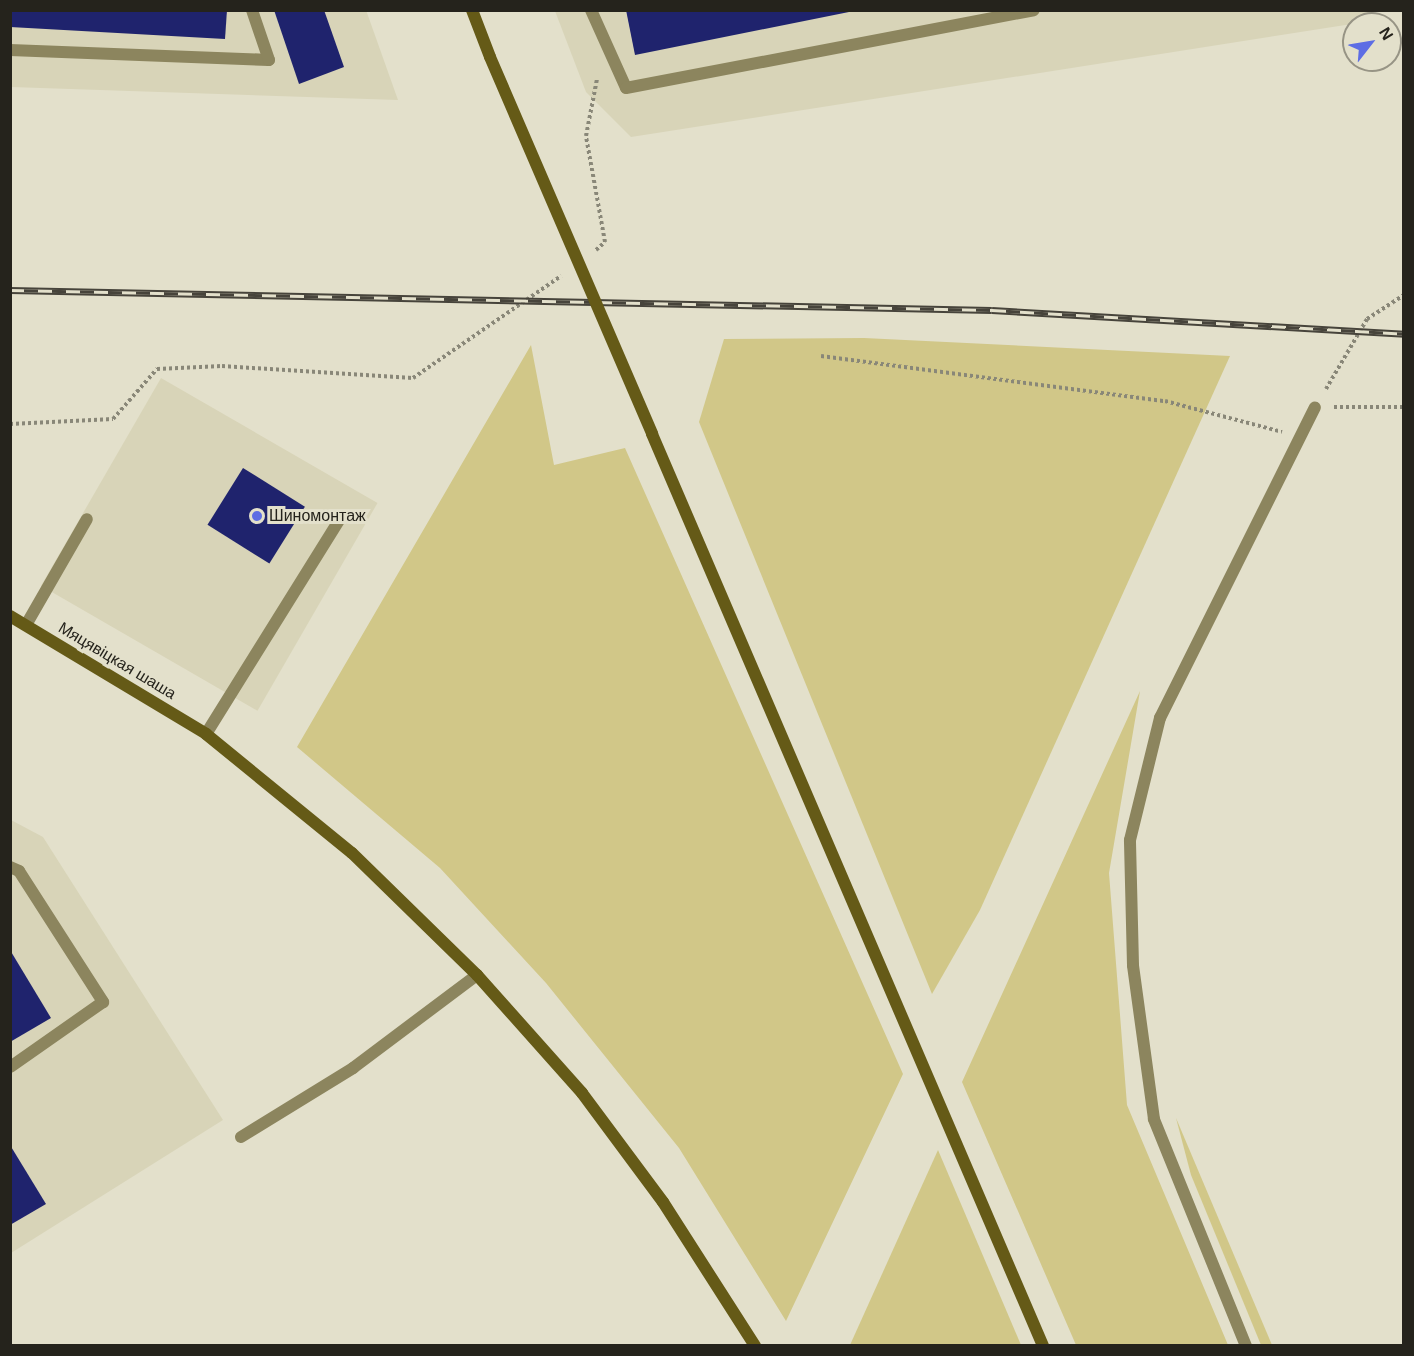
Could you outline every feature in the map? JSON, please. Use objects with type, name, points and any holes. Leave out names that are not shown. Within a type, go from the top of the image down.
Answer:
[{"type":"main road","points":[[472,10],[490,57],[1043,1346]]},
{"type":"main road","name":"Мяцявіцкая шаша","points":[[10,616],[206,734],[352,853],[477,975],[582,1093],[663,1202],[755,1346]]},
{"type":"lane","points":[[10,50],[269,60],[252,10]]},
{"type":"lane","points":[[591,10],[626,88],[1035,10]]},
{"type":"lane","points":[[1246,1346],[1154,1119],[1133,965],[1130,840],[1160,718],[1315,407]]},
{"type":"lane","points":[[26,625],[87,519]]},
{"type":"lane","points":[[206,734],[339,520]]},
{"type":"lane","points":[[10,867],[19,871],[103,1002],[10,1067]]},
{"type":"lane","points":[[241,1137],[353,1068],[477,975]]},
{"type":"path","points":[[587,256],[605,242],[586,136],[604,41]]},
{"type":"path","points":[[10,424],[112,419],[157,369],[222,366],[413,378],[569,270]]},
{"type":"path","points":[[1315,407],[1367,319],[1404,295]]},
{"type":"path","points":[[821,356],[1165,401],[1256,422],[1299,438]]},
{"type":"path","points":[[1315,407],[1404,407]]},
{"type":"shaded area","points":[[366,10],[398,100],[11,87],[11,11]]},
{"type":"shaded area","points":[[555,11],[1373,11],[1342,12],[1342,26],[631,137],[586,92]]},
{"type":"shaded area","points":[[864,338],[1230,356],[980,910],[932,994],[699,422],[724,339]]},
{"type":"shaded area","points":[[531,345],[554,465],[625,448],[903,1074],[786,1321],[679,1148],[546,983],[440,868],[297,747]]},
{"type":"shaded area","points":[[161,378],[378,503],[258,711],[41,586]]},
{"type":"shaded area","points":[[1140,691],[1109,873],[1127,1105],[1228,1345],[1076,1345],[962,1082]]},
{"type":"shaded area","points":[[11,820],[43,837],[223,1120],[11,1253]]},
{"type":"shaded area","points":[[1176,1118],[1272,1345],[1261,1345],[1191,1175]]},
{"type":"shaded area","points":[[938,1150],[1021,1345],[850,1345]]},
{"type":"building","points":[[10,10],[227,10],[225,39],[10,27]]},
{"type":"building","points":[[274,10],[324,10],[344,67],[299,84]]},
{"type":"building","points":[[626,10],[849,10],[849,12],[635,55]]},
{"type":"building","name":"Шиномонтаж","points":[[243,468],[305,507],[269,564],[207,525]]},
{"type":"building","points":[[10,950],[51,1018],[10,1042]]},
{"type":"building","points":[[10,1145],[46,1204],[10,1225]]},
{"type":"railway","points":[[10,290],[992,310],[1404,334]]},
{"type":"place","name":"Шиномонтаж","points":[[257,516]]}]
